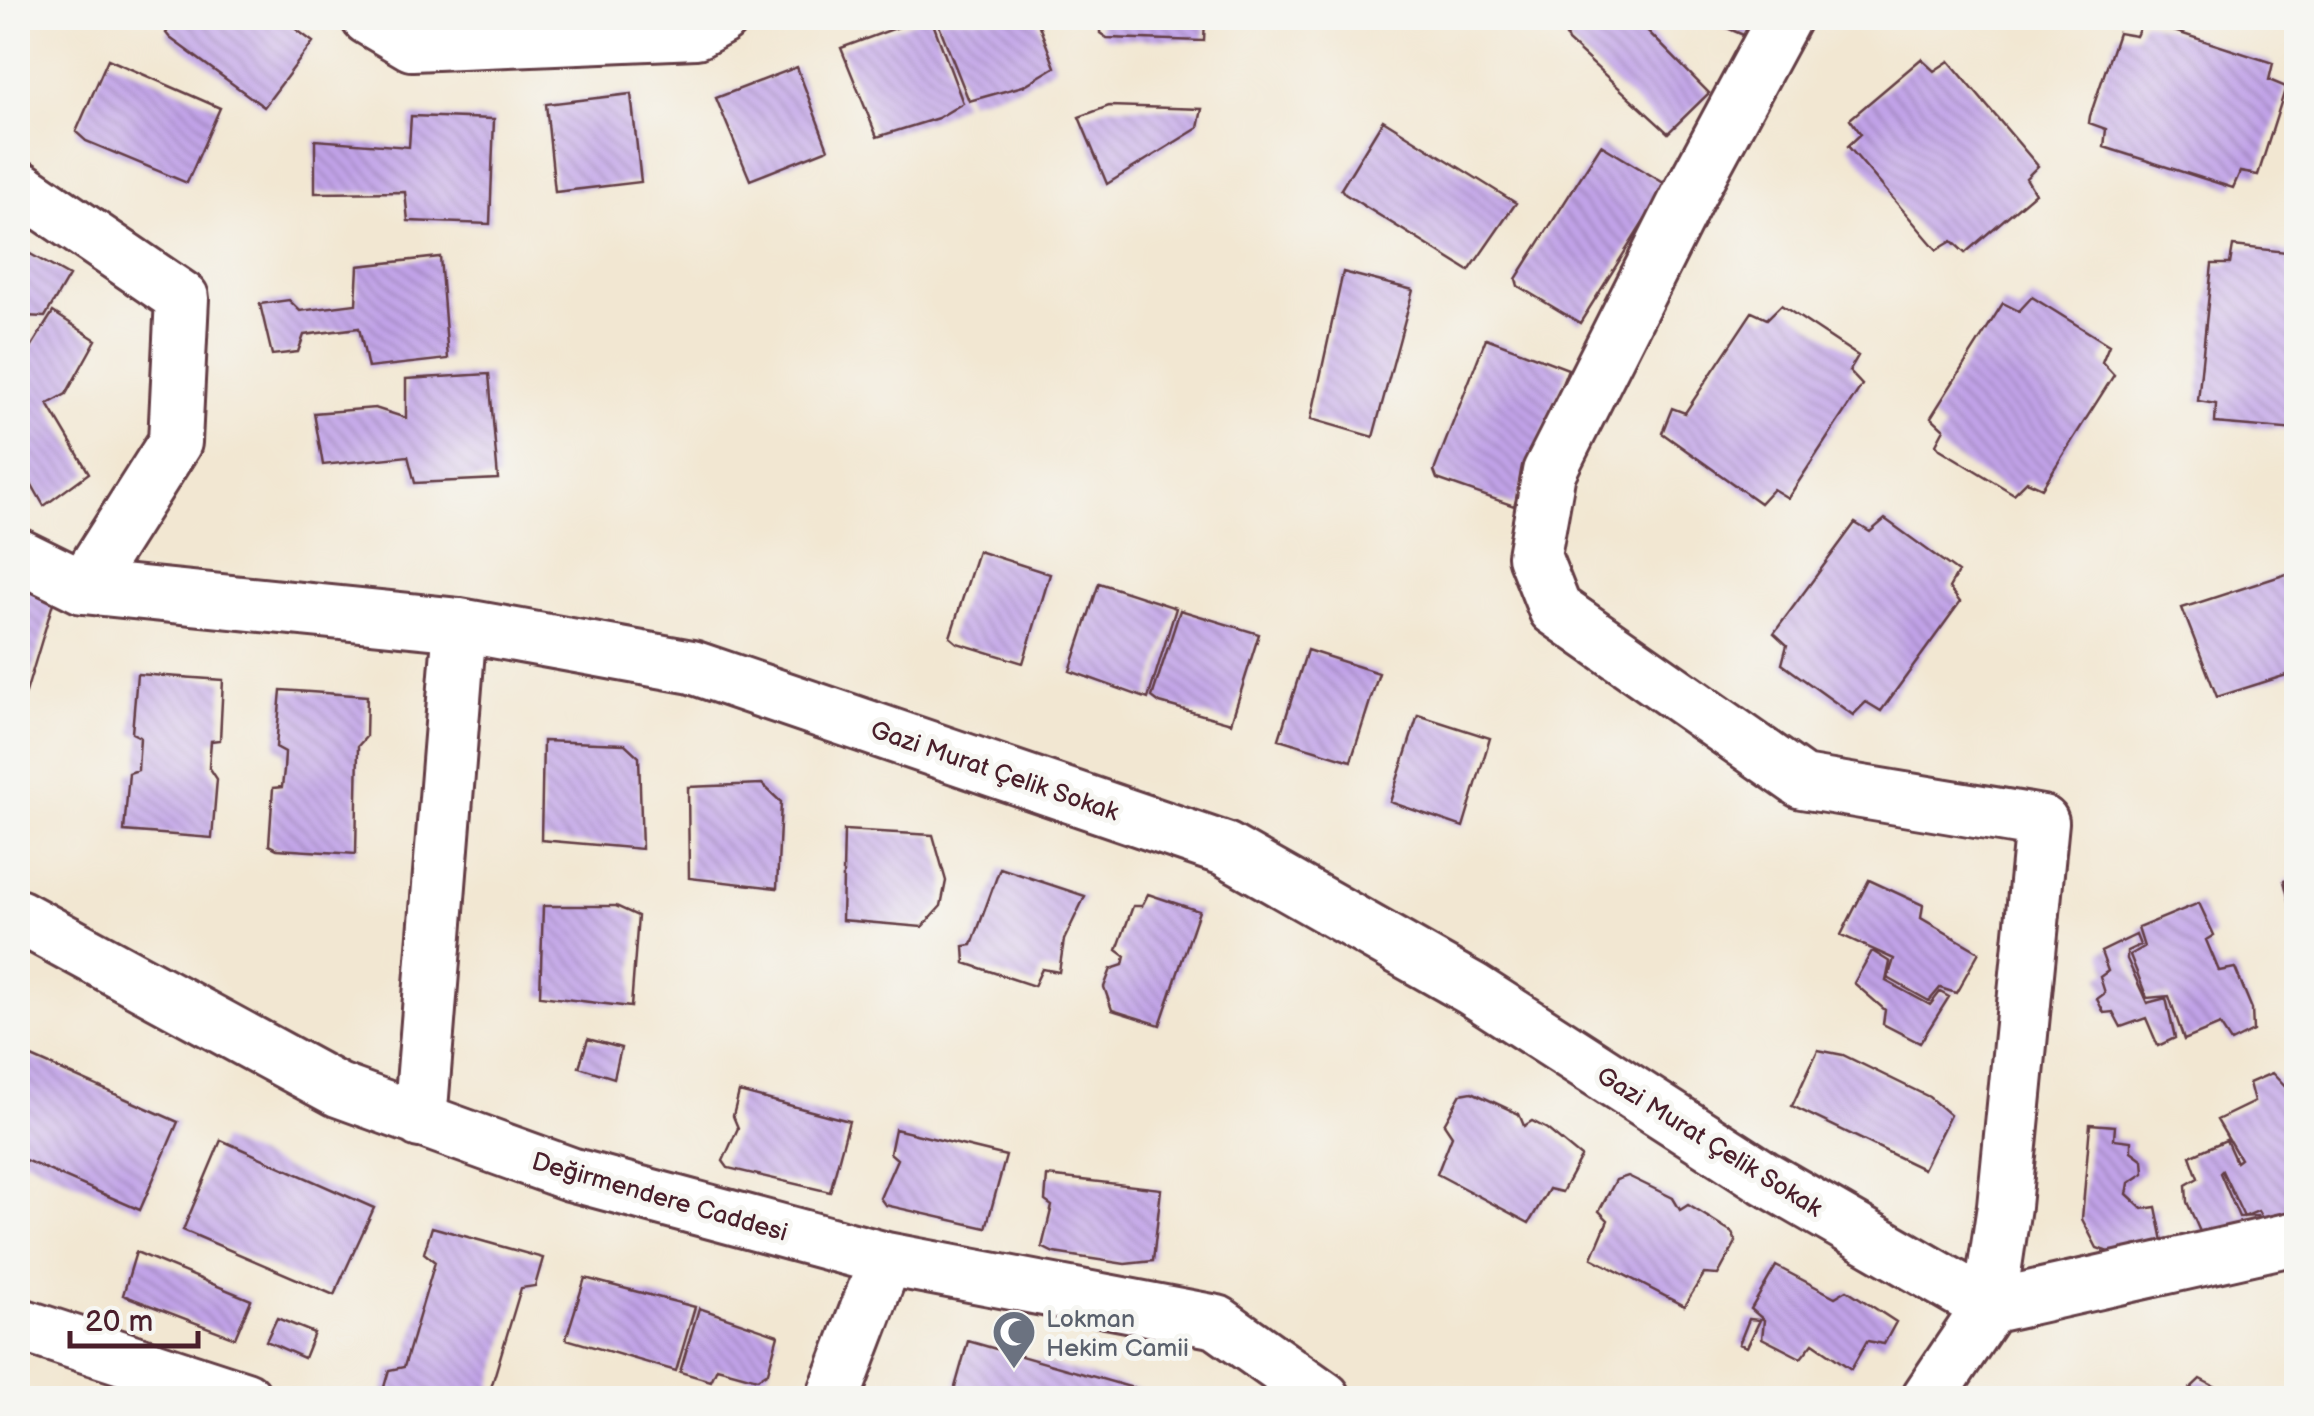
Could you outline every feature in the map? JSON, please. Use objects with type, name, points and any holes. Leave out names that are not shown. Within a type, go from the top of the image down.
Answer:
[{"type":"street","points":[[368,18],[412,44],[696,32],[720,18]]},
{"type":"street","points":[[1784,18],[1688,196],[1549,472],[1534,556],[1554,609],[1802,782],[2042,822],[2004,1206],[1989,1307],[1928,1398]]},
{"type":"street","points":[[18,186],[182,298],[175,442],[83,587],[18,555]]},
{"type":"street","name":"Gazi Murat Çelik Sokak","points":[[83,587],[460,625],[692,666],[1225,849],[1472,989],[1765,1178],[1989,1307]]},
{"type":"street","points":[[420,1120],[460,625]]},
{"type":"street","name":"Değirmendere Caddesi","points":[[18,916],[338,1090],[570,1174],[886,1258],[1217,1322],[1324,1398]]},
{"type":"street","points":[[1989,1307],[2296,1238]]},
{"type":"street","points":[[833,1398],[886,1258]]},
{"type":"street","points":[[18,1324],[245,1398]]},
{"type":"building","points":[[178,18],[281,18],[313,42],[264,107],[170,38],[166,33]]},
{"type":"building","points":[[931,18],[963,103],[938,118],[877,137],[841,48]]},
{"type":"building","points":[[936,18],[1036,18],[1055,67],[1023,86],[969,101]]},
{"type":"building","points":[[1100,18],[1205,18],[1204,41],[1107,38],[1100,33]]},
{"type":"building","points":[[1587,18],[1635,18],[1709,93],[1668,133],[1568,41],[1566,36]]},
{"type":"building","points":[[1704,18],[1757,18],[1748,37]]},
{"type":"building","points":[[2143,21],[2273,63],[2269,80],[2286,87],[2258,175],[2240,172],[2233,188],[2104,147],[2106,129],[2089,123],[2090,116],[2118,33],[2136,36]]},
{"type":"building","points":[[108,59],[220,108],[187,183],[86,141],[76,132]]},
{"type":"building","points":[[1921,59],[1934,71],[1949,61],[2038,166],[2026,178],[2035,193],[1965,253],[1952,241],[1937,250],[1848,146],[1861,134],[1850,119]]},
{"type":"building","points":[[797,67],[828,149],[750,180],[716,98]]},
{"type":"building","points":[[631,94],[641,182],[555,192],[546,104]]},
{"type":"building","points":[[1109,106],[1202,109],[1198,128],[1107,184],[1079,117]]},
{"type":"building","points":[[411,116],[494,119],[490,224],[408,221],[405,192],[315,193],[315,140],[409,147]]},
{"type":"building","points":[[1383,120],[1516,203],[1469,271],[1341,189]]},
{"type":"building","points":[[1601,145],[1667,185],[1580,323],[1518,286],[1516,279]]},
{"type":"building","points":[[2233,246],[2296,253],[2296,430],[2215,423],[2216,404],[2198,401],[2212,264],[2230,264]]},
{"type":"building","points":[[18,247],[69,276],[45,317],[25,316],[18,330]]},
{"type":"building","points":[[440,257],[448,359],[368,368],[359,328],[304,335],[298,352],[272,355],[260,304],[289,300],[300,311],[356,304],[358,266]]},
{"type":"building","points":[[1343,272],[1413,290],[1373,437],[1311,419]]},
{"type":"building","points":[[2032,297],[2109,345],[2102,362],[2114,375],[2042,488],[2027,481],[2014,494],[1940,449],[1936,444],[1944,429],[1931,417],[2003,303],[2019,311]]},
{"type":"building","points":[[1781,305],[1858,356],[1849,371],[1862,385],[1788,498],[1773,489],[1760,503],[1662,433],[1672,408],[1685,413],[1752,312],[1767,319]]},
{"type":"building","points":[[53,312],[96,340],[66,394],[48,404],[89,473],[44,506],[18,460],[18,368]]},
{"type":"building","points":[[1486,338],[1568,369],[1514,506],[1437,479],[1434,471]]},
{"type":"building","points":[[489,374],[498,479],[415,483],[408,456],[323,465],[314,413],[375,408],[406,418],[406,379]]},
{"type":"building","points":[[1885,519],[1958,572],[1949,588],[1960,602],[1881,711],[1866,702],[1853,715],[1782,664],[1787,645],[1774,633],[1855,523],[1870,532]]},
{"type":"building","points":[[978,551],[1050,574],[1023,663],[957,643],[950,637]]},
{"type":"building","points":[[18,564],[56,593],[18,719]]},
{"type":"building","points":[[2296,571],[2296,672],[2217,697],[2182,608]]},
{"type":"building","points":[[1099,583],[1176,608],[1148,699],[1070,671]]},
{"type":"building","points":[[1180,610],[1259,634],[1231,723],[1160,703],[1152,697]]},
{"type":"building","points":[[1307,650],[1379,673],[1351,761],[1279,739]]},
{"type":"building","points":[[137,674],[223,680],[220,740],[211,741],[209,767],[217,779],[212,838],[124,831],[129,773],[138,770],[140,737],[132,733]]},
{"type":"building","points":[[281,690],[367,696],[366,737],[358,746],[356,854],[277,849],[269,845],[273,788],[282,787],[284,770],[285,752],[276,747]]},
{"type":"building","points":[[1418,715],[1490,738],[1463,827],[1390,802]]},
{"type":"building","points":[[543,741],[625,744],[639,757],[642,849],[541,840]]},
{"type":"building","points":[[762,784],[781,802],[777,888],[689,878],[688,787]]},
{"type":"building","points":[[844,830],[933,835],[946,881],[941,906],[922,927],[842,920]]},
{"type":"building","points":[[1000,868],[1085,896],[1064,940],[1059,972],[1042,969],[1034,986],[965,963],[964,946],[972,945]]},
{"type":"building","points":[[2296,878],[2296,924],[2295,924],[2284,881]]},
{"type":"building","points":[[1869,880],[1923,905],[1921,918],[1979,952],[1956,993],[1940,988],[1929,1001],[1888,978],[1894,959],[1841,935]]},
{"type":"building","points":[[1148,894],[1199,911],[1160,1025],[1112,1010],[1104,987],[1111,969],[1123,965],[1125,956],[1117,950],[1133,906],[1142,906]]},
{"type":"building","points":[[2199,903],[2214,935],[2206,940],[2219,971],[2235,968],[2252,1009],[2253,1031],[2231,1042],[2220,1025],[2184,1040],[2169,996],[2147,998],[2130,955],[2144,947],[2138,928]]},
{"type":"building","points":[[543,906],[616,906],[638,916],[631,1007],[540,996]]},
{"type":"building","points":[[2136,935],[2140,945],[2127,951],[2127,959],[2147,1003],[2166,998],[2175,1038],[2158,1046],[2146,1018],[2121,1027],[2113,1012],[2104,1013],[2097,999],[2105,993],[2100,977],[2108,971],[2101,952]]},
{"type":"building","points":[[1872,951],[1890,962],[1886,981],[1930,1005],[1940,992],[1949,997],[1920,1043],[1883,1024],[1885,1010],[1854,983]]},
{"type":"building","points":[[588,1039],[621,1048],[614,1078],[579,1067]]},
{"type":"building","points":[[1818,1050],[1843,1055],[1929,1097],[1950,1115],[1923,1169],[1792,1106]]},
{"type":"building","points":[[25,1054],[178,1122],[140,1210],[18,1157],[18,1072]]},
{"type":"building","points":[[2272,1073],[2289,1091],[2296,1109],[2296,1215],[2268,1228],[2258,1211],[2245,1217],[2257,1216],[2261,1224],[2204,1241],[2187,1202],[2186,1185],[2198,1178],[2190,1156],[2226,1140],[2236,1162],[2240,1159],[2217,1120],[2254,1102],[2249,1083]],"holes":[[[2222,1171],[2244,1217],[2239,1217]]]},
{"type":"building","points":[[739,1092],[849,1121],[830,1192],[728,1168],[723,1161],[738,1128],[733,1116]]},
{"type":"building","points":[[1472,1092],[1519,1114],[1524,1126],[1532,1121],[1547,1129],[1581,1157],[1562,1192],[1549,1189],[1529,1223],[1437,1174],[1452,1136],[1444,1124],[1461,1094]]},
{"type":"building","points":[[2090,1124],[2115,1126],[2114,1139],[2131,1141],[2131,1151],[2143,1160],[2144,1173],[2129,1183],[2127,1195],[2142,1209],[2156,1207],[2164,1246],[2123,1257],[2097,1248],[2082,1219]]},
{"type":"building","points":[[895,1129],[1006,1156],[986,1228],[885,1205],[880,1198],[897,1159],[890,1153]]},
{"type":"building","points":[[221,1140],[374,1208],[334,1295],[183,1230]]},
{"type":"building","points":[[1047,1176],[1161,1189],[1153,1261],[1125,1264],[1054,1253],[1042,1247],[1052,1206],[1045,1201]]},
{"type":"building","points":[[1628,1176],[1673,1198],[1680,1210],[1688,1205],[1732,1232],[1736,1242],[1718,1275],[1704,1274],[1684,1306],[1592,1258],[1608,1220],[1599,1211],[1616,1180]]},
{"type":"building","points":[[432,1227],[543,1258],[535,1286],[521,1288],[491,1388],[501,1398],[399,1398],[382,1394],[389,1370],[404,1367],[435,1262],[424,1253]]},
{"type":"building","points":[[136,1252],[251,1300],[235,1338],[123,1295]]},
{"type":"building","points":[[1776,1266],[1835,1297],[1847,1290],[1896,1322],[1884,1344],[1867,1341],[1851,1369],[1813,1343],[1801,1358],[1762,1338],[1764,1320],[1751,1309]]},
{"type":"building","points":[[585,1278],[695,1307],[676,1371],[566,1339]]},
{"type":"building","points":[[699,1308],[778,1335],[768,1372],[757,1379],[717,1368],[711,1381],[680,1372]]},
{"type":"building","points":[[277,1318],[314,1333],[304,1358],[266,1341]]},
{"type":"building","points":[[1749,1319],[1760,1320],[1747,1347],[1739,1344]]},
{"type":"building","name":"Lokman Hekim Camii","points":[[968,1341],[1165,1397],[1165,1398],[952,1398]]},
{"type":"building","points":[[2200,1379],[2221,1390],[2229,1398],[2180,1398]]},
{"type":"place","name":"Lokman Hekim Camii","points":[[1014,1370]]}]
